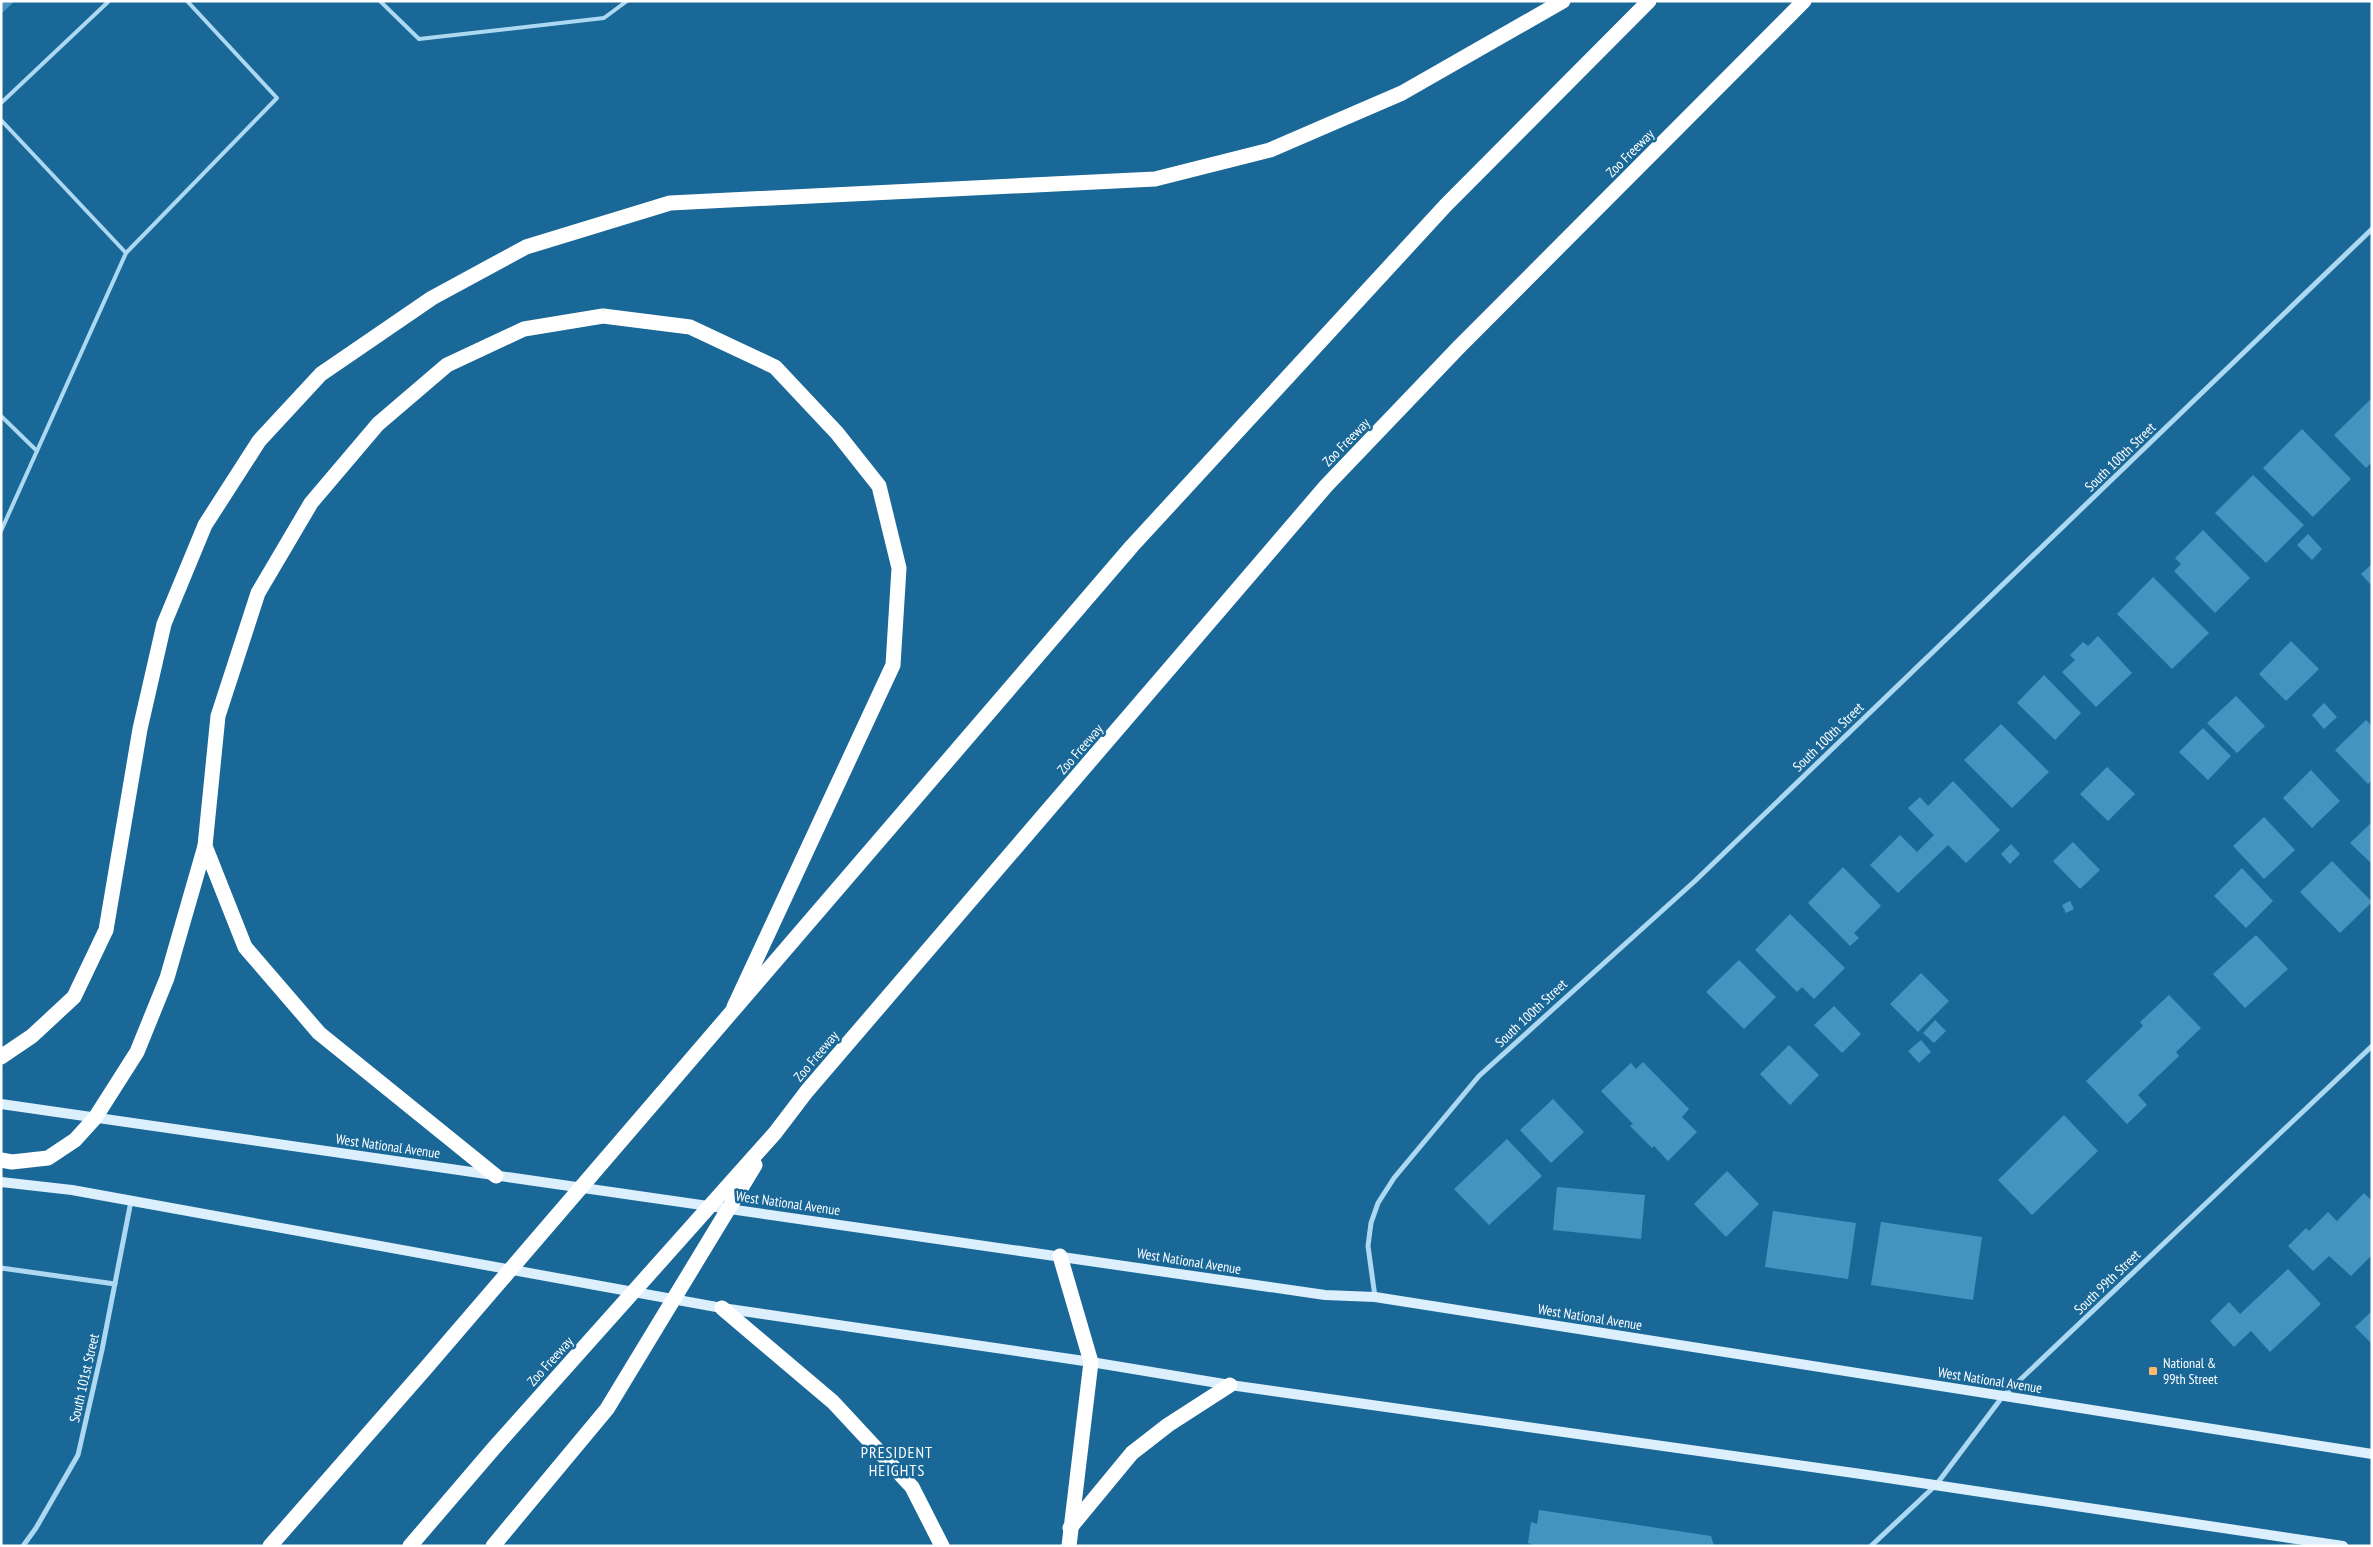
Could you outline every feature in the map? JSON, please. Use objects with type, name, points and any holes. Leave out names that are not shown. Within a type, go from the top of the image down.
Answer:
[{"type":"highway","points":[[1,1057],[32,1036],[74,997],[106,930],[140,729],[164,624],[205,525],[258,441],[320,374],[424,304],[526,247],[670,204],[1155,179],[1270,150],[1402,93],[1563,1]]},
{"type":"highway","points":[[270,1546],[425,1369],[1132,546],[1446,205],[1649,1]]},
{"type":"highway","name":"Zoo Freeway","points":[[410,1546],[494,1448],[775,1133],[807,1091],[1326,486],[1459,347],[1804,1]]},
{"type":"highway","points":[[1,1160],[12,1162],[48,1158],[75,1140],[95,1118],[137,1052],[167,978],[205,846],[218,716],[258,593],[311,503],[378,424],[447,365],[524,329],[603,316],[690,327],[776,368],[837,433],[879,486],[899,568],[893,665],[734,1007]]},
{"type":"highway","points":[[205,846],[245,947],[319,1033],[496,1176]]},
{"type":"highway","points":[[493,1546],[607,1409],[775,1133]]},
{"type":"highway","points":[[1060,1256],[1091,1362],[1069,1546]]},
{"type":"highway","points":[[722,1308],[834,1402],[912,1488],[942,1546]]},
{"type":"highway","points":[[1070,1528],[1132,1453],[1168,1425],[1230,1385]]},
{"type":"main road","name":"West National Avenue","points":[[1,1104],[1325,1295],[1376,1297],[2372,1454]]},
{"type":"main road","points":[[1,1182],[72,1190],[722,1308],[1091,1362],[1230,1385],[1936,1485],[2343,1546]]},
{"type":"street","name":"South 100th Street","points":[[1376,1297],[1368,1246],[1371,1223],[1378,1203],[1394,1178],[1479,1076],[1696,880],[2372,229]]},
{"type":"street","name":"South 99th Street","points":[[1872,1546],[1936,1485],[2004,1396],[2372,1046]]},
{"type":"street","name":"South 101st Street","points":[[23,1546],[36,1528],[78,1455],[102,1350],[132,1201]]},
{"type":"street","points":[[1,1268],[115,1284]]},
{"type":"lane","points":[[1,104],[109,1]]},
{"type":"lane","points":[[1,531],[126,253],[277,98],[187,1]]},
{"type":"lane","points":[[380,1],[419,39],[604,18],[627,1]]},
{"type":"lane","points":[[1,120],[126,253]]},
{"type":"lane","points":[[1,416],[37,452]]},
{"type":"building","points":[[1,1],[15,1],[1,14]]},
{"type":"building","points":[[2372,398],[2372,462],[2366,468],[2334,435]]},
{"type":"building","points":[[2302,429],[2351,479],[2313,517],[2263,468]]},
{"type":"building","points":[[2253,475],[2304,525],[2266,563],[2215,513]]},
{"type":"building","points":[[2203,530],[2250,578],[2215,613],[2174,571],[2181,564],[2175,558]]},
{"type":"building","points":[[2308,534],[2322,549],[2312,560],[2297,545]]},
{"type":"building","points":[[2372,564],[2372,586],[2361,574]]},
{"type":"building","points":[[2153,577],[2209,633],[2172,669],[2117,614]]},
{"type":"building","points":[[2098,636],[2132,673],[2096,707],[2062,672],[2075,660],[2070,655],[2083,642],[2088,646]]},
{"type":"building","points":[[2291,641],[2319,669],[2286,701],[2259,674]]},
{"type":"building","points":[[2044,675],[2081,713],[2055,740],[2017,703]]},
{"type":"building","points":[[2236,696],[2265,726],[2237,753],[2207,723]]},
{"type":"building","points":[[2324,703],[2337,717],[2324,729],[2312,715]]},
{"type":"building","points":[[2366,720],[2372,726],[2372,780],[2368,784],[2335,750]]},
{"type":"building","points":[[2001,724],[2049,772],[2012,808],[1964,760]]},
{"type":"building","points":[[2203,728],[2231,756],[2208,780],[2179,752]]},
{"type":"building","points":[[2107,767],[2135,794],[2108,821],[2080,794]]},
{"type":"building","points":[[2311,770],[2340,801],[2312,828],[2283,798]]},
{"type":"building","points":[[1953,781],[2000,830],[1966,863],[1948,845],[1898,893],[1870,865],[1900,835],[1917,852],[1934,835],[1908,808],[1920,797],[1928,806]]},
{"type":"building","points":[[2264,817],[2295,850],[2264,879],[2233,846]]},
{"type":"building","points":[[2372,822],[2372,864],[2350,843]]},
{"type":"building","points":[[2073,842],[2100,870],[2080,889],[2053,861]]},
{"type":"building","points":[[2011,844],[2020,854],[2010,864],[2001,854]]},
{"type":"building","points":[[2332,861],[2372,902],[2340,933],[2300,892]]},
{"type":"building","points":[[1843,867],[1881,906],[1854,933],[1859,938],[1850,946],[1808,903]]},
{"type":"building","points":[[2242,868],[2273,901],[2246,928],[2214,896]]},
{"type":"building","points":[[2070,901],[2074,909],[2066,913],[2062,905]]},
{"type":"building","points":[[1790,914],[1845,968],[1814,999],[1802,987],[1797,992],[1755,950]]},
{"type":"building","points":[[2256,935],[2288,969],[2245,1008],[2213,974]]},
{"type":"building","points":[[1739,960],[1776,997],[1744,1029],[1706,992]]},
{"type":"building","points":[[1921,973],[1949,1001],[1918,1032],[1890,1004]]},
{"type":"building","points":[[2169,995],[2201,1028],[2176,1052],[2179,1056],[2138,1095],[2147,1105],[2127,1124],[2086,1081],[2143,1026],[2140,1022]]},
{"type":"building","points":[[1834,1006],[1861,1034],[1842,1053],[1814,1025]]},
{"type":"building","points":[[1935,1020],[1946,1031],[1934,1043],[1923,1033]]},
{"type":"building","points":[[1921,1040],[1931,1052],[1919,1063],[1908,1051]]},
{"type":"building","points":[[1789,1045],[1819,1075],[1790,1105],[1760,1074]]},
{"type":"building","points":[[1643,1062],[1689,1109],[1682,1117],[1697,1132],[1668,1161],[1654,1146],[1652,1148],[1630,1126],[1633,1124],[1601,1091],[1631,1063],[1636,1069]]},
{"type":"building","points":[[1553,1099],[1584,1132],[1551,1163],[1520,1130]]},
{"type":"building","points":[[2064,1115],[2098,1151],[2032,1215],[1998,1180]]},
{"type":"building","points":[[1507,1139],[1542,1176],[1489,1225],[1454,1189]]},
{"type":"building","points":[[1727,1171],[1759,1204],[1726,1237],[1694,1204]]},
{"type":"building","points":[[1557,1187],[1645,1195],[1641,1239],[1553,1230]]},
{"type":"building","points":[[2364,1193],[2372,1201],[2372,1255],[2351,1276],[2329,1256],[2313,1271],[2288,1246],[2306,1228],[2309,1231],[2328,1212],[2337,1221]]},
{"type":"building","points":[[1773,1211],[1856,1223],[1848,1279],[1765,1267]]},
{"type":"building","points":[[1881,1222],[1982,1237],[1973,1300],[1871,1285]]},
{"type":"building","points":[[2288,1269],[2321,1304],[2270,1352],[2251,1331],[2234,1347],[2210,1321],[2229,1302],[2240,1314]]},
{"type":"building","points":[[2372,1311],[2372,1344],[2355,1327]]},
{"type":"building","points":[[1539,1510],[1711,1536],[1714,1546],[1536,1546],[1528,1543],[1531,1522],[1537,1524]]},
{"type":"place","name":"National & 99th Street","points":[[2153,1371]]},
{"type":"district","name":"PRESIDENT HEIGHTS","points":[[897,1461]]}]
